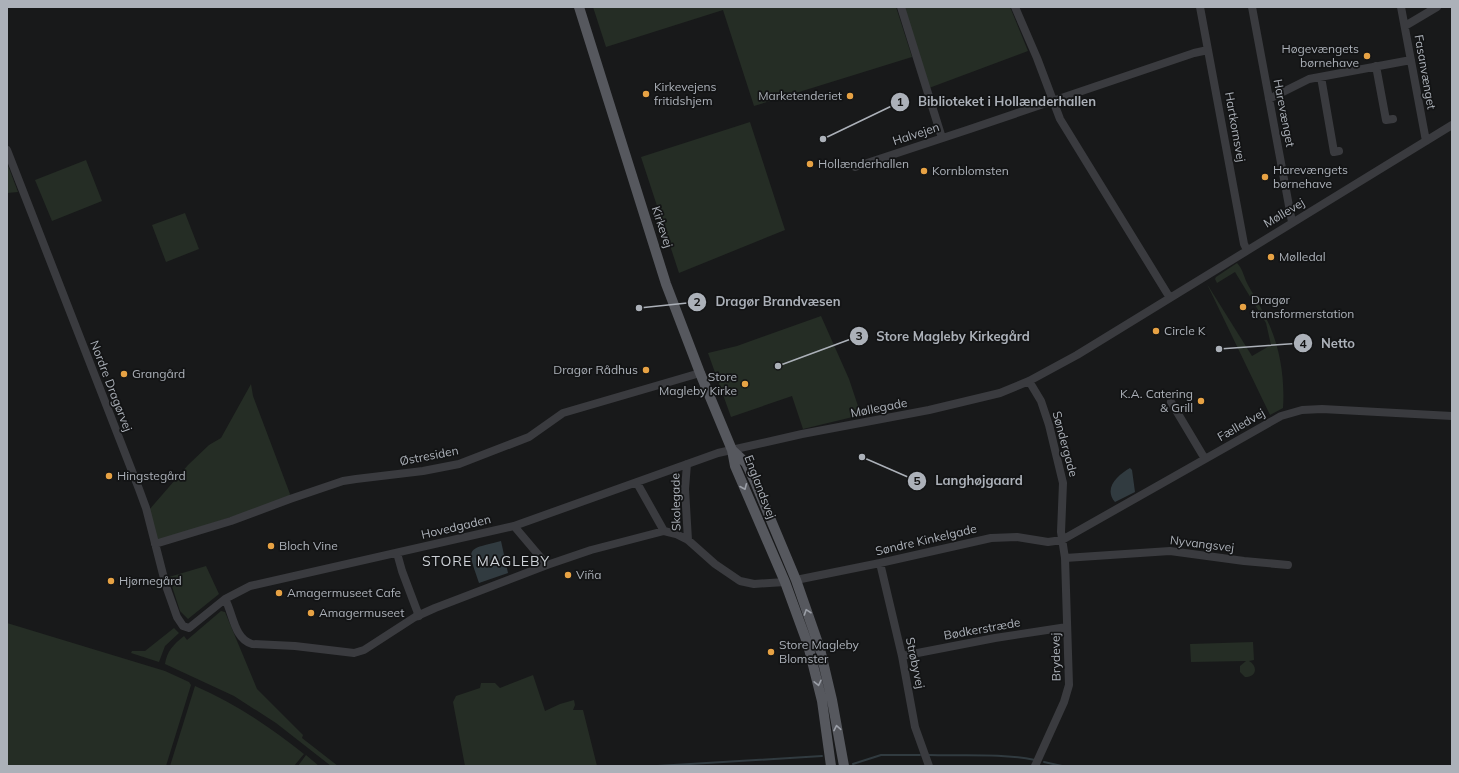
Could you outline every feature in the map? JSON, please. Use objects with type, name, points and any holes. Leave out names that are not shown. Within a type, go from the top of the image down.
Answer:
[{"type":"main road","name":"Kirkevej","points":[[579,7],[666,284],[700,374],[732,450]]},
{"type":"main road","name":"Englandsvej","points":[[732,450],[734,466],[790,581],[820,649],[832,700],[844,766]]},
{"type":"main road","name":"Englandsvej","points":[[790,581],[813,662],[822,701],[831,766]]},
{"type":"street","points":[[901,7],[942,138]]},
{"type":"street","points":[[1015,7],[1037,58],[1060,119],[1170,298]]},
{"type":"street","name":"Hartkornsvej","points":[[1200,7],[1244,244],[1247,250]]},
{"type":"street","name":"Fasanvænget","points":[[1401,7],[1426,141]]},
{"type":"street","points":[[1404,26],[1437,7]]},
{"type":"street","name":"Harevænget","points":[[1253,8],[1292,222]]},
{"type":"street","name":"Halvejen","points":[[855,167],[1194,53],[1208,50]]},
{"type":"street","points":[[1269,99],[1309,79],[1411,60]]},
{"type":"street","points":[[1376,66],[1386,120],[1393,119]]},
{"type":"street","points":[[1321,77],[1334,152],[1339,151]]},
{"type":"street","name":"Møllevej","points":[[1029,381],[1066,361],[1452,125]]},
{"type":"street","name":"Nordre Dragørvej","points":[[7,150],[146,508],[166,586],[177,617],[183,626],[190,628]]},
{"type":"street","name":"Østresiden","points":[[155,544],[231,521],[344,481],[356,478],[423,471],[459,464],[529,437],[563,413],[700,374]]},
{"type":"street","name":"Møllegade","points":[[732,450],[965,402],[1000,393],[1029,381]]},
{"type":"street","name":"Søndergade","points":[[1029,381],[1041,401],[1049,424],[1061,470],[1064,496],[1061,532],[1062,540]]},
{"type":"street","points":[[1171,402],[1205,459]]},
{"type":"street","name":"Fælledvej","points":[[1062,540],[1281,416],[1302,410],[1322,409],[1452,416]]},
{"type":"street","name":"Hovedgaden","points":[[190,628],[225,599],[250,586],[514,526],[718,453],[732,450]]},
{"type":"street","name":"Skolegade","points":[[687,464],[685,489],[688,540]]},
{"type":"street","points":[[225,599],[239,634],[246,642],[252,644],[295,646],[354,653],[364,650],[415,617],[435,608],[547,565],[591,550],[664,531],[637,483]]},
{"type":"street","points":[[514,526],[547,565]]},
{"type":"street","name":"Søndre Kinkelgade","points":[[664,531],[676,534],[688,540],[715,564],[740,581],[754,584],[790,581],[880,563],[990,538],[1018,537],[1048,542],[1062,540]]},
{"type":"street","name":"Brydevej","points":[[1035,766],[1064,702],[1069,685],[1065,558],[1062,540]]},
{"type":"street","name":"Nyvangsvej","points":[[1065,558],[1170,551],[1244,561],[1288,565]]},
{"type":"street","points":[[397,553],[402,571],[419,616]]},
{"type":"street","name":"Strøbyvej","points":[[880,563],[902,656],[915,727],[929,766]]},
{"type":"street","name":"Bødkerstræde","points":[[902,656],[995,638],[1067,627]]},
{"type":"shaded area","points":[[593,7],[896,7],[912,57],[754,106],[723,10],[606,47]]},
{"type":"shaded area","points":[[904,7],[1010,7],[1028,51],[929,88]]},
{"type":"shaded area","points":[[750,122],[785,230],[679,273],[641,157]]},
{"type":"shaded area","points":[[86,160],[102,201],[52,221],[35,180]]},
{"type":"shaded area","points":[[7,163],[18,192],[7,193]]},
{"type":"shaded area","points":[[185,213],[199,249],[166,262],[152,225]]},
{"type":"shaded area","points":[[1237,263],[1241,268],[1271,328],[1278,350],[1282,373],[1283,408],[1270,415],[1207,284],[1252,356],[1271,345],[1266,323],[1235,272],[1217,283],[1215,279]]},
{"type":"shaded area","points":[[821,316],[849,379],[861,415],[803,429],[792,396],[731,417],[708,353],[737,346]]},
{"type":"shaded area","points":[[251,384],[253,396],[290,494],[289,497],[157,541],[149,510],[188,465],[209,445],[221,438]]},
{"type":"shaded area","points":[[1130,468],[1132,470],[1135,492],[1115,502],[1112,497],[1111,487],[1121,474]]},
{"type":"shaded area","points":[[501,541],[508,573],[479,583],[472,563],[472,552],[481,546]]},
{"type":"shaded area","points":[[206,566],[219,594],[188,619],[180,611],[169,577]]},
{"type":"shaded area","points":[[221,611],[225,612],[257,689],[303,735],[302,738],[338,766],[331,766],[276,723],[234,696],[165,664],[171,648],[177,642],[184,636],[187,640]]},
{"type":"shaded area","points":[[7,623],[165,671],[189,682],[191,685],[166,766],[7,766]]},
{"type":"shaded area","points":[[174,628],[179,633],[165,646],[159,662],[131,653],[132,651],[145,651]]},
{"type":"shaded area","points":[[1253,642],[1254,660],[1249,661],[1254,666],[1255,671],[1249,677],[1245,677],[1240,672],[1240,666],[1246,661],[1191,662],[1190,644]]},
{"type":"shaded area","points":[[533,675],[545,711],[560,704],[574,700],[575,705],[573,710],[583,710],[597,766],[465,766],[453,702],[456,696],[480,688],[481,683],[495,683],[500,688]]},
{"type":"shaded area","points":[[195,686],[252,716],[304,754],[294,766],[170,766]]},
{"type":"shaded area","points":[[306,755],[319,766],[298,766]]},
{"type":"waterway","points":[[853,764],[881,755],[920,755]]},
{"type":"waterway","points":[[929,755],[1009,756],[1035,760]]},
{"type":"waterway","points":[[657,766],[822,756]]},
{"type":"waterway","points":[[1044,762],[1062,766]]},
{"type":"place","name":"Høgevængets børnehave","points":[[1367,56]]},
{"type":"place","name":"Kirkevejens fritidshjem","points":[[646,94]]},
{"type":"place","name":"Marketenderiet","points":[[850,96]]},
{"type":"place","name":"Biblioteket i Hollænderhallen","points":[[823,139]]},
{"type":"place","name":"Hollænderhallen","points":[[810,164]]},
{"type":"place","name":"Kornblomsten","points":[[924,171]]},
{"type":"place","name":"Harevængets børnehave","points":[[1265,177]]},
{"type":"place","name":"Mølledal","points":[[1271,257]]},
{"type":"place","name":"Dragør transformerstation","points":[[1243,307]]},
{"type":"place","name":"Dragør Brandvæsen","points":[[639,308]]},
{"type":"place","name":"Circle K","points":[[1156,331]]},
{"type":"place","name":"Netto","points":[[1219,349]]},
{"type":"place","name":"Store Magleby Kirkegård","points":[[778,366]]},
{"type":"place","name":"Dragør Rådhus","points":[[646,370]]},
{"type":"place","name":"Grangård","points":[[124,374]]},
{"type":"place","name":"Store Magleby Kirke","points":[[745,384]]},
{"type":"place","name":"K.A. Catering & Grill","points":[[1201,401]]},
{"type":"place","name":"Langhøjgaard","points":[[862,457]]},
{"type":"place","name":"Hingstegård","points":[[109,476]]},
{"type":"place","name":"Bloch Vine","points":[[271,546]]},
{"type":"place","name":"Viña","points":[[568,575]]},
{"type":"place","name":"Hjørnegård","points":[[111,581]]},
{"type":"place","name":"Amagermuseet Cafe","points":[[279,593]]},
{"type":"place","name":"Amagermuseet","points":[[311,613]]},
{"type":"place","name":"Store Magleby Blomster","points":[[771,652]]},
{"type":"district","name":"STORE MAGLEBY","points":[[486,561]]}]
